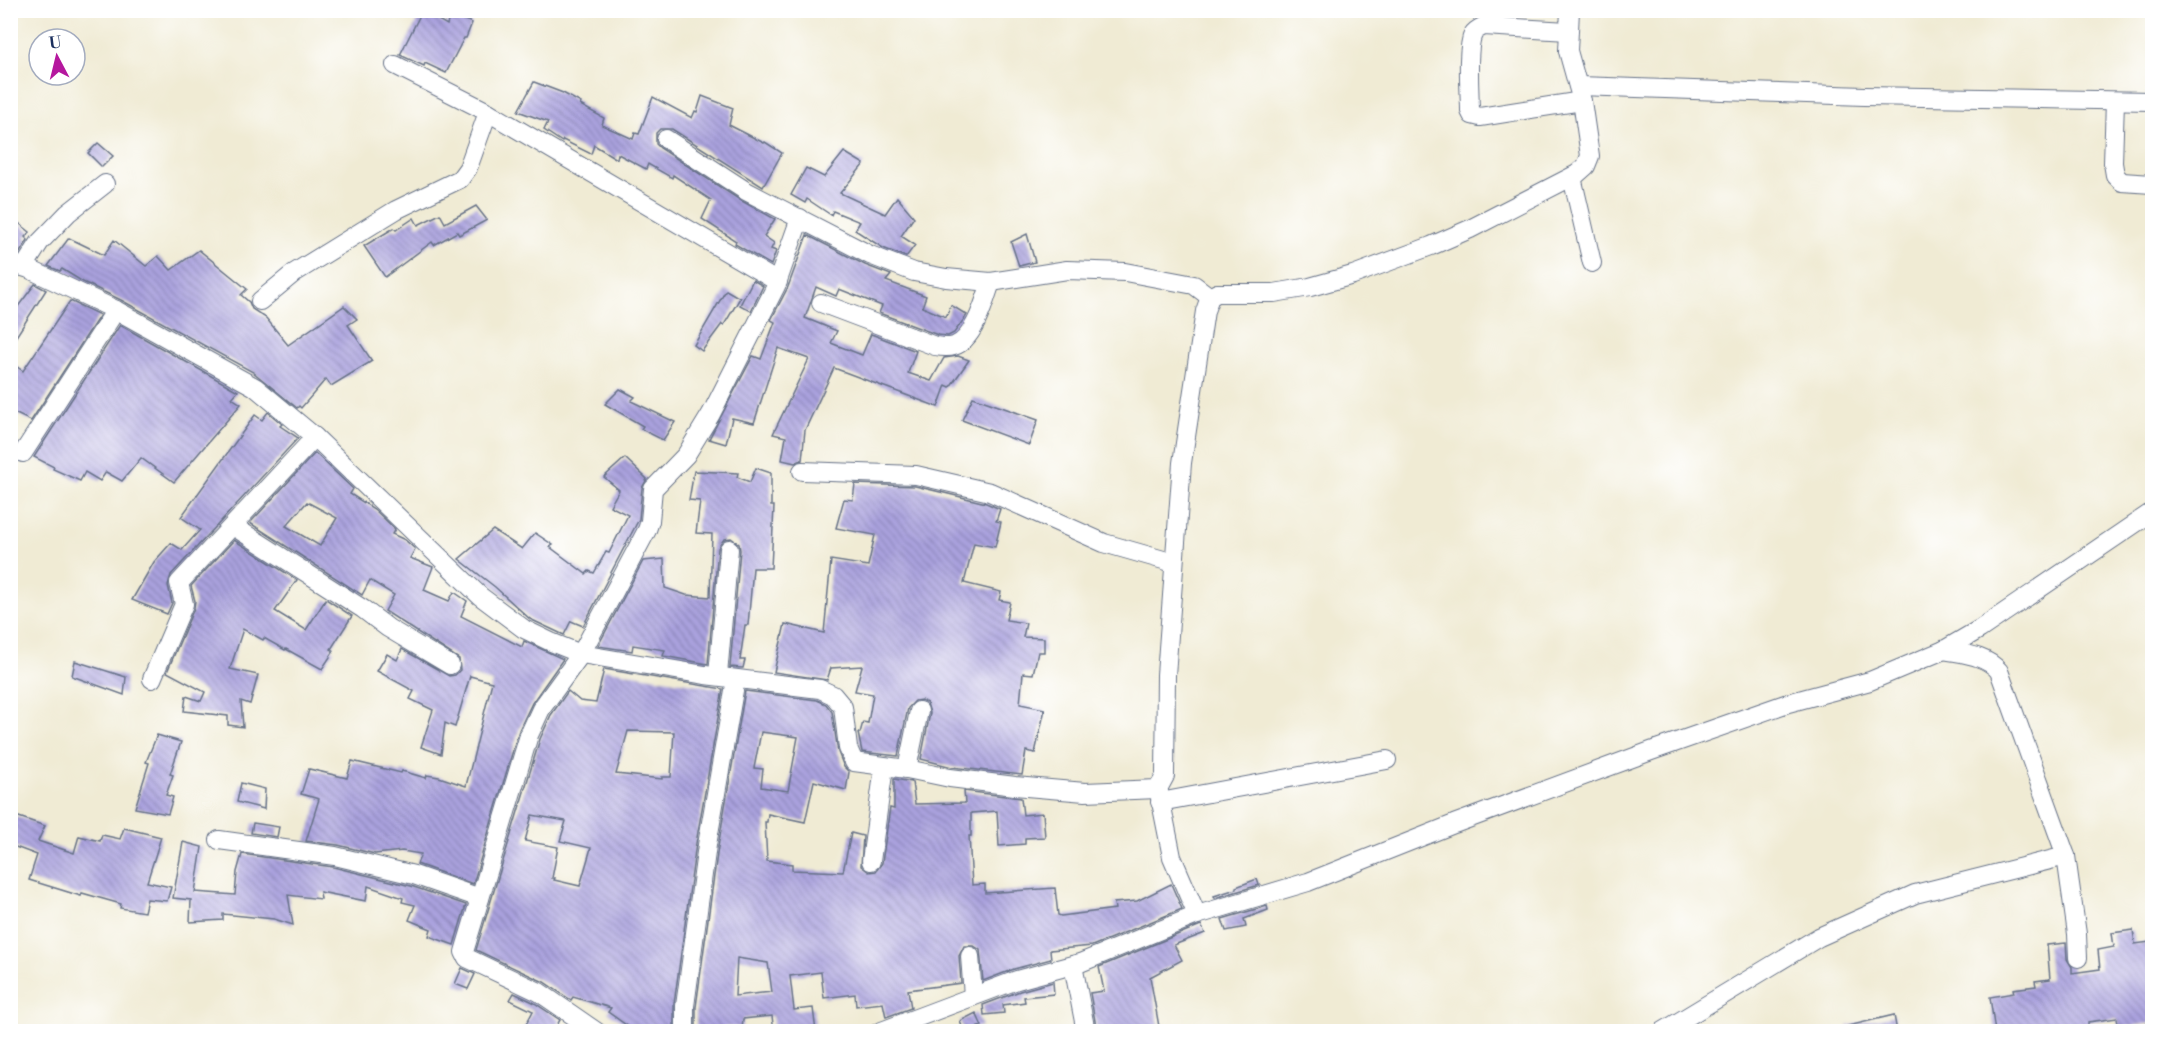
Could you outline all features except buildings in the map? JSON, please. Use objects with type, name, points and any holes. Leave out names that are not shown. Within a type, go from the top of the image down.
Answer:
[{"type":"street","points":[[666,139],[746,190],[858,250],[900,267],[946,278],[999,280],[1067,270],[1125,272],[1194,285],[1207,294],[1250,294],[1301,289],[1353,274],[1431,246],[1470,229],[1572,177],[1586,166],[1590,156],[1580,94],[1568,51],[1570,10]]},
{"type":"street","points":[[1568,31],[1485,26],[1479,28],[1473,34],[1470,50],[1470,111],[1472,115],[1480,117],[1580,94],[1864,96],[2152,102]]},
{"type":"street","points":[[395,65],[488,112],[778,282]]},
{"type":"street","points":[[2115,101],[2113,153],[2115,175],[2122,182],[2152,184]]},
{"type":"street","points":[[260,301],[294,273],[396,210],[460,179],[468,168],[488,112]]},
{"type":"street","points":[[1572,177],[1592,263]]},
{"type":"street","points":[[105,184],[68,213],[17,265],[116,310],[255,387],[315,437],[480,596],[524,629],[581,654],[820,689],[833,695],[843,707],[848,748],[854,762],[907,769],[950,778],[1085,792],[1159,795],[1387,760]]},
{"type":"street","points":[[597,1032],[539,992],[466,958],[464,952],[529,735],[541,709],[581,654],[647,530],[653,489],[686,455],[711,414],[778,282],[800,218]]},
{"type":"street","points":[[820,303],[935,346],[951,347],[964,340],[999,280]]},
{"type":"street","points":[[1197,915],[1172,857],[1159,795],[1165,776],[1166,675],[1182,463],[1207,294]]},
{"type":"street","points":[[23,453],[116,310]]},
{"type":"street","points":[[152,679],[184,604],[179,583],[315,437]]},
{"type":"street","points":[[802,471],[916,475],[990,492],[1104,543],[1174,563]]},
{"type":"street","points":[[879,1032],[1017,980],[1073,966],[1197,915],[1308,882],[1454,824],[1640,755],[1788,703],[1870,681],[1944,650],[1980,629],[2152,512]]},
{"type":"street","points":[[233,526],[363,609],[388,628],[450,665]]},
{"type":"street","points":[[685,1032],[685,1006],[727,677],[729,549]]},
{"type":"street","points":[[1944,650],[1976,657],[1992,664],[2000,671],[2066,856],[2077,934],[2078,958]]},
{"type":"street","points":[[907,769],[919,711]]},
{"type":"street","points":[[871,861],[884,767]]},
{"type":"street","points":[[219,840],[335,856],[414,875],[480,898]]},
{"type":"street","points":[[1662,1032],[1820,937],[1915,894],[2066,856]]},
{"type":"street","points":[[970,956],[973,996]]},
{"type":"street","points":[[1073,966],[1086,1032]]}]
